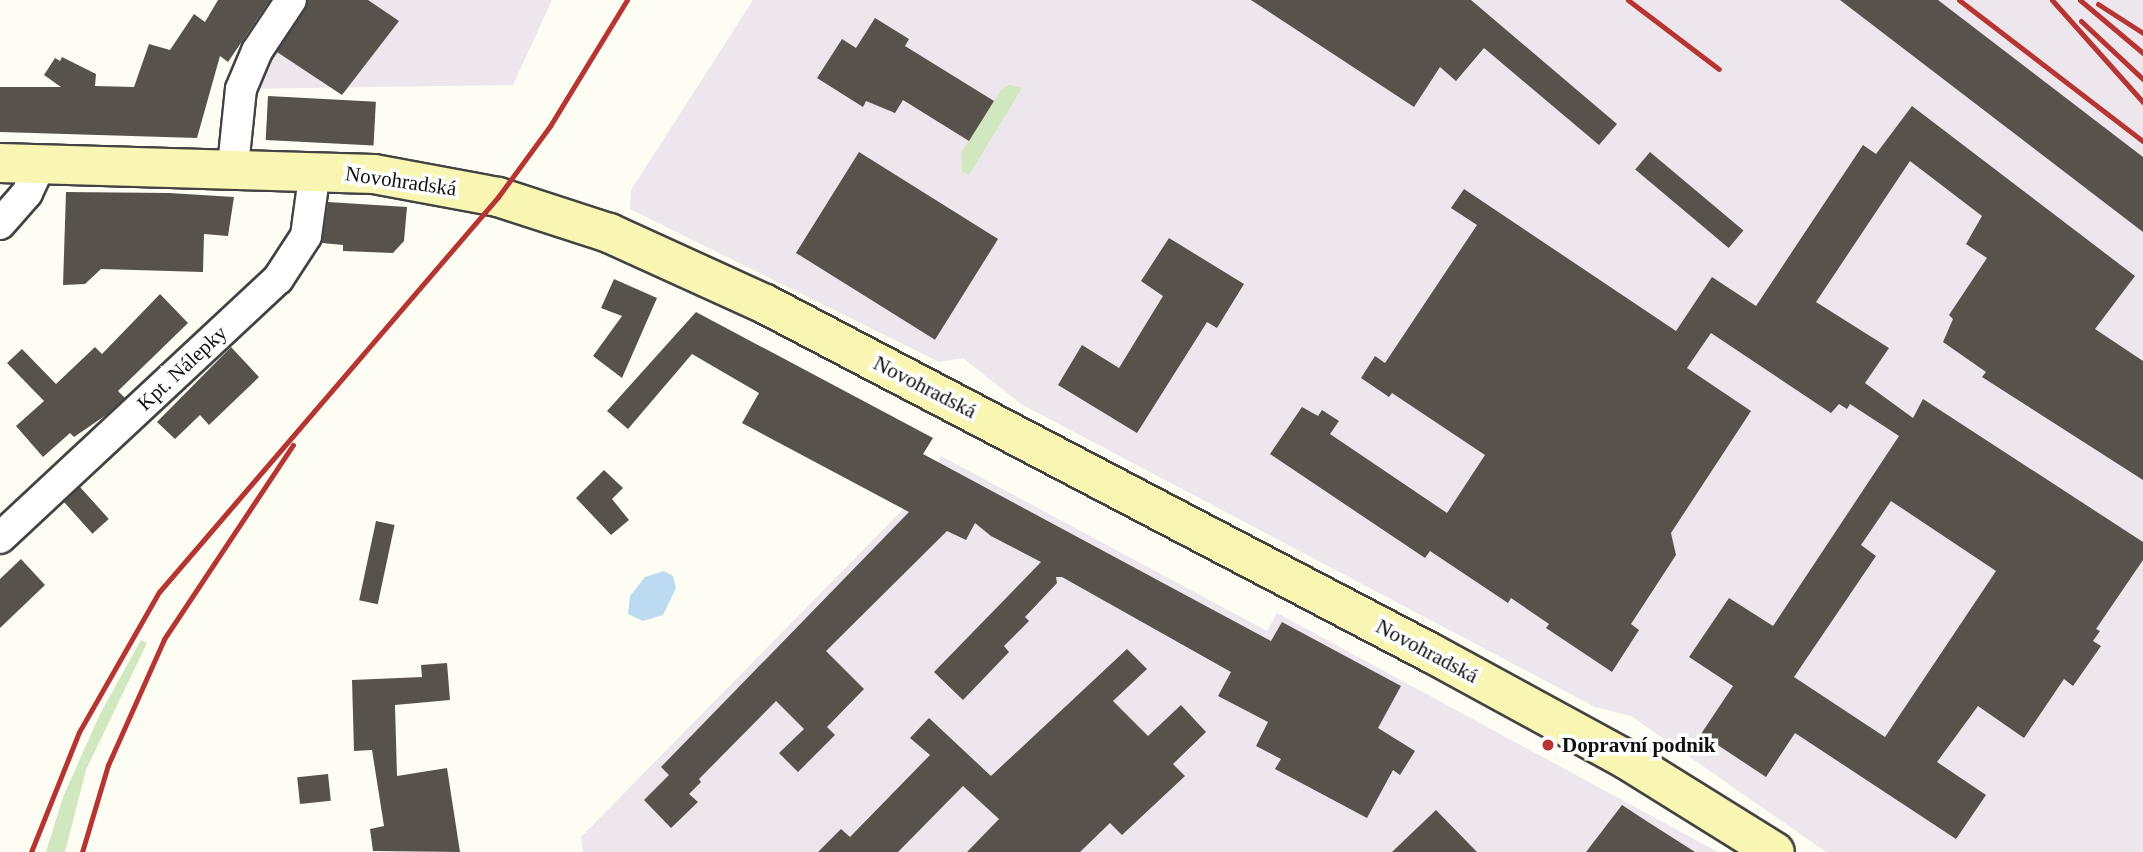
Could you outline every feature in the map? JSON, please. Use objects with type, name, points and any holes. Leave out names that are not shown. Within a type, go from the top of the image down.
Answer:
[{"type":"main road","name":"Novohradská","points":[[0,163],[233,166],[374,174],[498,197],[609,233],[697,270],[1431,653],[1627,760],[1775,852]]},
{"type":"street","points":[[233,166],[241,89],[257,51],[290,0]]},
{"type":"street","points":[[0,224],[27,193],[41,163]]},
{"type":"street","name":"Kpt. Nálepky","points":[[0,538],[278,279],[306,236],[315,170]]},
{"type":"shaded area","points":[[291,0],[552,0],[513,85],[241,89]]},
{"type":"shaded area","points":[[753,0],[2143,0],[2143,852],[1826,852],[1631,716],[1595,707],[1021,404],[963,358],[939,362],[630,209],[631,190]]},
{"type":"shaded area","points":[[941,456],[1267,631],[1277,613],[1718,852],[583,852],[581,837],[917,495]]},
{"type":"green space","points":[[1009,85],[1022,88],[969,175],[962,171],[961,153],[1001,90]]},
{"type":"green space","points":[[141,640],[147,643],[86,770],[65,852],[46,852],[63,797],[100,714]]},
{"type":"water","points":[[664,571],[673,576],[676,588],[663,615],[643,621],[628,614],[630,596],[645,577]]},
{"type":"building","points":[[218,0],[270,0],[228,62],[220,56],[197,138],[0,132],[0,87],[61,87],[44,75],[55,58],[60,61],[62,57],[96,74],[95,86],[134,87],[149,44],[170,50],[194,14],[205,22]]},
{"type":"building","points":[[308,0],[368,0],[399,21],[342,95],[277,52]]},
{"type":"building","points":[[1251,0],[1471,0],[1617,124],[1599,145],[1484,48],[1456,81],[1440,67],[1414,107]]},
{"type":"building","points":[[1840,0],[1938,0],[2143,157],[2143,232]]},
{"type":"building","points":[[875,18],[909,39],[905,46],[994,101],[969,141],[903,100],[895,113],[866,101],[863,107],[817,78],[842,39],[856,48]]},
{"type":"building","points":[[268,96],[376,102],[374,146],[266,140]]},
{"type":"building","points":[[1912,106],[2135,276],[2095,329],[2143,361],[2143,480],[1982,377],[1986,372],[1943,342],[1953,319],[1949,315],[1987,258],[1966,244],[1982,216],[1910,161],[1816,302],[1889,348],[1865,383],[1913,418],[1923,399],[2143,542],[2143,560],[2096,629],[2100,631],[2093,641],[2101,646],[2073,686],[2064,679],[2024,738],[1978,706],[1937,762],[1986,795],[1956,839],[1795,733],[1766,777],[1701,734],[1733,686],[1689,657],[1729,598],[1773,626],[1899,436],[1850,404],[1847,409],[1839,404],[1831,413],[1711,333],[1687,368],[1751,411],[1671,533],[1676,555],[1631,624],[1639,630],[1612,672],[1546,628],[1549,624],[1511,598],[1508,603],[1430,551],[1425,558],[1270,454],[1302,407],[1318,416],[1322,410],[1339,421],[1330,434],[1447,513],[1485,455],[1392,393],[1389,397],[1361,378],[1375,356],[1385,363],[1477,225],[1451,208],[1464,189],[1676,331],[1712,277],[1756,306],[1863,145],[1876,154]],"holes":[[[1891,501],[1996,571],[1885,737],[1794,677],[1876,556],[1861,545]]]},
{"type":"building","points":[[859,152],[998,239],[935,340],[796,253]]},
{"type":"building","points":[[1650,152],[1743,230],[1729,248],[1635,170]]},
{"type":"building","points":[[66,192],[234,197],[228,236],[204,234],[203,272],[101,269],[85,284],[63,285]]},
{"type":"building","points":[[328,202],[407,207],[404,241],[393,253],[343,251],[343,245],[322,243]]},
{"type":"building","points":[[1169,238],[1244,284],[1217,328],[1207,322],[1137,433],[1058,385],[1082,345],[1119,368],[1163,296],[1141,281]]},
{"type":"building","points":[[614,279],[657,298],[622,378],[593,356],[622,316],[601,308]]},
{"type":"building","points":[[160,294],[188,323],[118,391],[125,398],[109,413],[74,437],[70,433],[43,457],[16,426],[44,401],[7,363],[22,349],[56,384],[95,347],[102,354]]},
{"type":"building","points":[[696,312],[933,438],[923,454],[1271,641],[1282,622],[1401,686],[1378,728],[1415,751],[1400,775],[1393,770],[1367,818],[1275,769],[1281,759],[1256,746],[1268,722],[1218,696],[1231,672],[1062,577],[1056,577],[1057,583],[1025,617],[1029,621],[1004,646],[1009,652],[963,700],[934,672],[1041,562],[991,536],[975,523],[966,540],[947,531],[826,651],[864,689],[827,727],[835,735],[798,772],[779,753],[804,729],[776,701],[699,779],[701,782],[689,794],[698,802],[671,828],[644,800],[669,775],[661,767],[909,512],[742,423],[759,393],[692,354],[628,429],[607,411]]},
{"type":"building","points":[[231,347],[259,377],[209,425],[200,415],[175,439],[157,422]]},
{"type":"building","points":[[604,470],[623,488],[612,499],[629,520],[611,535],[576,498]]},
{"type":"building","points":[[80,487],[109,519],[92,534],[64,502]]},
{"type":"building","points":[[376,521],[395,525],[378,604],[359,600]]},
{"type":"building","points":[[21,559],[45,585],[0,628],[0,579]]},
{"type":"building","points":[[1127,649],[1147,669],[1113,701],[1148,736],[1181,705],[1206,732],[1173,764],[1185,776],[1122,835],[1110,823],[1080,852],[967,852],[999,819],[963,786],[898,852],[818,852],[841,829],[850,837],[930,755],[910,738],[929,718],[991,776]]},
{"type":"building","points":[[447,663],[450,700],[395,705],[397,776],[447,768],[460,852],[373,851],[370,829],[384,826],[372,750],[354,751],[352,680],[422,677],[421,665]]},
{"type":"building","points":[[328,774],[331,801],[300,804],[297,777]]},
{"type":"building","points":[[1622,805],[1648,822],[1695,852],[1586,852]]},
{"type":"building","points":[[1436,810],[1477,852],[1392,852],[1416,829]]},
{"type":"railway","points":[[31,852],[79,732],[159,592],[498,197],[550,126],[627,0]]},
{"type":"railway","points":[[1628,0],[1719,69]]},
{"type":"railway","points":[[1959,0],[2143,141]]},
{"type":"railway","points":[[2052,0],[2143,102]]},
{"type":"railway","points":[[2080,0],[2143,53]]},
{"type":"railway","points":[[2098,4],[2143,33]]},
{"type":"railway","points":[[2081,21],[2143,79]]},
{"type":"railway","points":[[82,852],[108,765],[164,639],[293,445]]},
{"type":"place","name":"Dopravní podnik","points":[[1548,745]]}]
